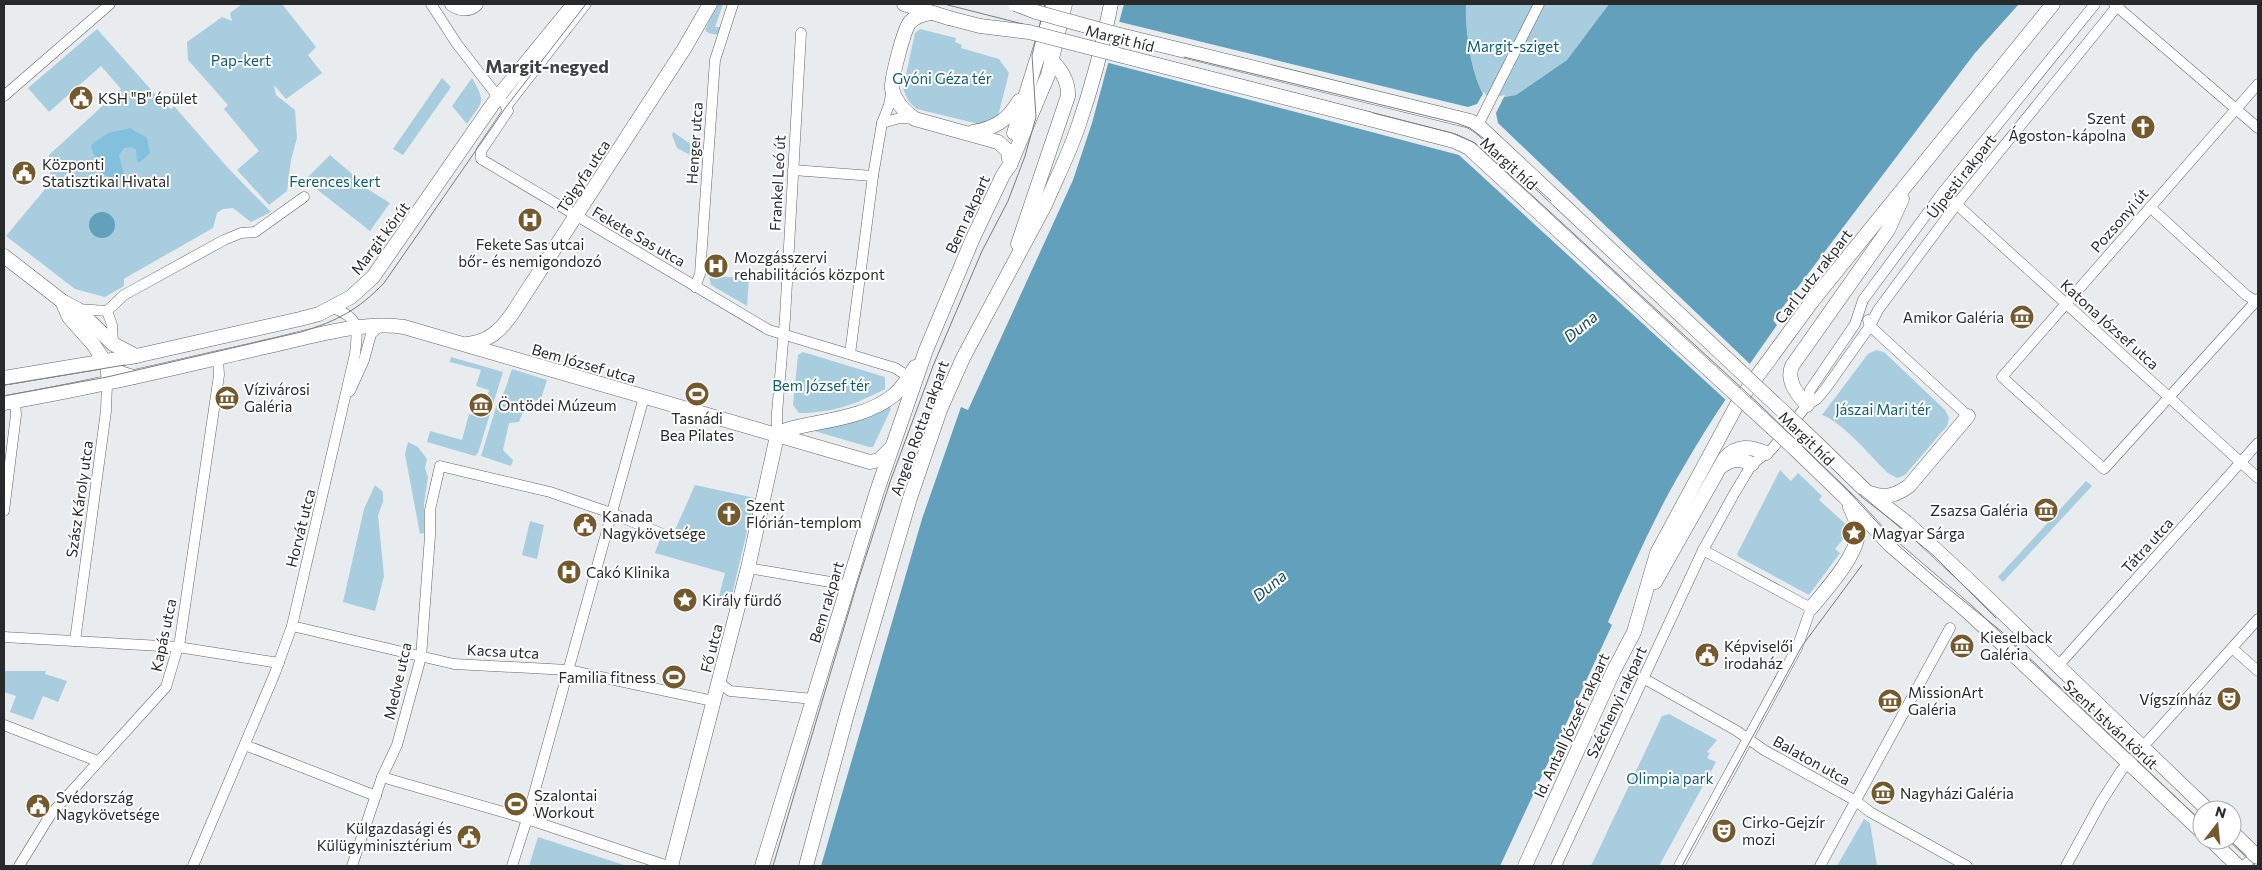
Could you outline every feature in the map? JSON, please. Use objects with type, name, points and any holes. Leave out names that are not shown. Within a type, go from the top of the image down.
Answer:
[{"type":"main road","points":[[452,4],[462,8],[470,8],[476,4]]},
{"type":"main road","name":"Margit körút","points":[[4,378],[136,356],[300,319],[333,308],[362,289],[385,262],[574,4]]},
{"type":"main road","name":"Tölgyfa utca","points":[[464,344],[484,340],[503,326],[693,35],[710,4]]},
{"type":"main road","points":[[904,4],[932,13]]},
{"type":"main road","name":"Margit híd","points":[[1015,4],[1090,28],[1461,118],[1478,125],[1867,492],[1882,499]]},
{"type":"main road","points":[[1006,170],[1008,150],[1054,4]]},
{"type":"main road","name":"Bem rakpart","points":[[762,866],[891,448],[926,350],[973,238],[1006,170],[1052,61],[1066,4]]},
{"type":"main road","name":"Angelo Rotta rakpart","points":[[806,866],[847,714],[910,498],[929,443],[963,358],[1045,205],[1078,129],[1096,68],[1111,4]]},
{"type":"main road","name":"Carl Lutz rakpart","points":[[1645,597],[1657,554],[1670,526],[1738,401],[1813,300],[1907,186],[1978,94],[2053,4]]},
{"type":"main road","points":[[932,13],[919,15],[906,28],[892,88],[905,111],[915,119],[998,142],[1008,150]]},
{"type":"main road","name":"Margit híd","points":[[932,13],[980,26],[1037,34],[1464,145],[1766,421],[1843,496],[1861,523]]},
{"type":"main road","points":[[1016,260],[1025,218],[1068,96],[1068,84],[1063,73],[1041,48]]},
{"type":"main road","points":[[969,133],[989,129],[1004,121],[1012,113],[1029,84]]},
{"type":"main road","points":[[1807,405],[1791,382],[1792,366],[1888,230],[1907,186]]},
{"type":"main road","points":[[4,256],[62,301],[77,309],[109,340],[136,356]]},
{"type":"main road","points":[[62,301],[69,317],[93,344],[105,362],[120,373],[133,377]]},
{"type":"main road","points":[[9,402],[382,324]]},
{"type":"main road","name":"Bem József utca","points":[[382,324],[404,327],[778,436]]},
{"type":"main road","points":[[105,362],[109,340]]},
{"type":"main road","name":"Bem rakpart","points":[[909,377],[926,350]]},
{"type":"main road","points":[[778,436],[791,429],[854,415],[878,405],[894,395],[909,377]]},
{"type":"main road","points":[[1882,499],[1894,495],[1909,486],[1968,416]]},
{"type":"main road","points":[[778,436],[870,462],[879,460],[891,448]]},
{"type":"main road","name":"Fő utca","points":[[669,866],[748,568],[778,436]]},
{"type":"main road","points":[[1645,597],[1719,467],[1729,453],[1743,448],[1752,448],[1766,453]]},
{"type":"main road","points":[[1719,467],[1735,459],[1752,464]]},
{"type":"main road","name":"Szent István körút","points":[[1882,499],[2198,800]]},
{"type":"main road","points":[[1811,608],[1852,552],[1861,523]]},
{"type":"main road","name":"Szent István körút","points":[[1861,523],[1967,611],[2192,822]]},
{"type":"main road","name":"Id. Antall József rakpart","points":[[1525,866],[1614,670],[1634,632],[1645,597]]},
{"type":"main road","points":[[2242,841],[2257,855]]},
{"type":"main road","points":[[2221,850],[2238,866]]},
{"type":"street","points":[[431,4],[457,44],[502,102]]},
{"type":"street","name":"Margit körút","points":[[481,159],[481,151],[508,112],[502,102],[586,4]]},
{"type":"street","name":"Henger utca","points":[[695,287],[700,274],[715,60],[733,4]]},
{"type":"street","name":"Újpesti rakpart","points":[[1863,300],[1943,192],[2095,4]]},
{"type":"street","points":[[4,96],[106,5]]},
{"type":"street","name":"Margit híd","points":[[1478,125],[1540,5]]},
{"type":"street","points":[[2116,5],[2258,128]]},
{"type":"street","name":"Újpesti rakpart","points":[[1870,326],[1878,310],[1956,205],[2116,5]]},
{"type":"street","name":"Frankel Leó út","points":[[783,335],[801,33]]},
{"type":"street","name":"Pozsonyi út","points":[[2169,398],[2104,469],[2002,377],[2258,84]]},
{"type":"street","points":[[850,354],[873,176],[882,123],[889,106],[892,88]]},
{"type":"street","points":[[882,123],[900,118],[915,119]]},
{"type":"street","name":"Fekete Sas utca","points":[[481,159],[575,217],[695,287],[769,330],[783,335]]},
{"type":"street","points":[[793,170],[873,176]]},
{"type":"street","name":"Katona József utca","points":[[1943,192],[2258,478]]},
{"type":"street","points":[[77,309],[107,311],[124,295],[224,240],[241,232],[255,232],[304,197]]},
{"type":"street","points":[[2150,208],[2246,295],[2258,301],[2169,398]]},
{"type":"street","points":[[1807,405],[1810,390],[1856,324],[1863,300]]},
{"type":"street","points":[[1863,300],[1870,326],[1968,416]]},
{"type":"street","points":[[333,308],[352,318],[357,328]]},
{"type":"street","points":[[107,311],[112,325],[109,340]]},
{"type":"street","name":"Horvát utca","points":[[346,398],[358,375],[371,334],[382,324]]},
{"type":"street","points":[[1679,866],[1749,740],[1797,648],[1811,608],[1703,550],[1752,464],[1772,449],[1807,405],[1817,399],[1870,326]]},
{"type":"street","name":"Horvát utca","points":[[193,866],[279,663],[292,626],[346,398],[355,354],[357,328]]},
{"type":"street","points":[[778,436],[776,413],[783,335],[895,368],[909,377],[908,400]]},
{"type":"street","name":"Kapás utca","points":[[18,866],[51,814],[166,687],[179,644],[219,375],[218,358]]},
{"type":"street","name":"Szász Károly utca","points":[[75,641],[106,411],[107,383],[105,362]]},
{"type":"street","points":[[512,866],[528,819],[644,397]]},
{"type":"street","points":[[4,511],[16,415],[9,402]]},
{"type":"street","name":"Tátra utca","points":[[2058,667],[2258,443]]},
{"type":"street","name":"Medve utca","points":[[352,866],[382,777],[397,746],[421,657],[430,536],[430,510],[440,466],[535,488],[611,513]]},
{"type":"street","points":[[611,513],[660,533]]},
{"type":"street","name":"Széchenyi rakpart","points":[[1556,866],[1703,550]]},
{"type":"street","points":[[748,568],[848,585]]},
{"type":"street","points":[[2066,866],[2101,802],[2129,762],[2258,619]]},
{"type":"street","name":"Kacsa utca","points":[[292,626],[454,664],[568,670],[714,701]]},
{"type":"street","points":[[1820,866],[1950,628]]},
{"type":"street","points":[[4,638],[179,644],[279,663]]},
{"type":"street","points":[[2232,648],[2258,671]]},
{"type":"street","name":"Balaton utca","points":[[1643,678],[1764,750],[1856,801],[1870,812],[1967,866]]},
{"type":"street","points":[[719,682],[730,691],[813,699]]},
{"type":"street","points":[[4,725],[97,762]]},
{"type":"street","points":[[245,745],[376,796]]},
{"type":"street","points":[[382,777],[528,819],[669,866]]},
{"type":"street","points":[[2244,866],[2257,855]]},
{"type":"green space","name":"Pap-kert","points":[[242,4],[282,4],[316,47],[308,55],[322,73],[286,99],[274,85],[276,95],[295,110],[297,138],[291,160],[287,191],[269,205],[237,170],[259,151],[224,109],[228,105],[188,60],[187,42],[222,17],[232,21],[230,13]]},
{"type":"green space","points":[[717,4],[723,4],[715,27],[721,27],[718,34],[712,34],[705,30]]},
{"type":"green space","name":"Margit-sziget","points":[[1466,4],[1609,4],[1567,60],[1516,95],[1487,100],[1481,91],[1470,54]]},
{"type":"green space","points":[[97,29],[161,101],[171,109],[174,106],[228,168],[271,212],[251,222],[233,208],[223,209],[217,213],[213,228],[127,277],[124,279],[124,286],[105,297],[75,289],[6,236],[51,182],[49,155],[121,89],[101,66],[49,112],[28,88]]},
{"type":"green space","name":"Gyóni Géza tér","points":[[920,29],[956,38],[955,42],[962,45],[961,48],[999,59],[1009,73],[997,120],[983,125],[917,109],[910,102],[903,88],[915,33]]},
{"type":"green space","points":[[442,78],[451,87],[403,155],[393,149]]},
{"type":"green space","points":[[472,78],[480,93],[481,102],[467,124],[452,106]]},
{"type":"green space","points":[[673,132],[698,149],[692,156],[677,148],[672,135]]},
{"type":"green space","name":"Ferences kert","points":[[330,155],[358,179],[356,182],[390,203],[370,231],[305,180]]},
{"type":"green space","points":[[709,276],[749,278],[747,306],[711,285]]},
{"type":"green space","name":"Jászai Mari tér","points":[[1876,350],[1884,352],[1945,410],[1949,418],[1947,426],[1905,475],[1897,478],[1888,473],[1848,432],[1822,415],[1868,354]]},
{"type":"green space","name":"Bem József tér","points":[[803,352],[885,377],[885,389],[844,407],[811,413],[799,413],[793,405],[798,355]]},
{"type":"green space","points":[[451,357],[503,372],[478,453],[475,456],[427,442],[430,431],[462,440],[469,414],[482,417],[489,390],[476,386],[481,370],[450,362]]},
{"type":"green space","points":[[512,369],[547,380],[541,399],[527,402],[519,422],[509,423],[503,450],[513,460],[511,466],[481,456],[498,401]]},
{"type":"green space","points":[[888,404],[891,409],[873,447],[811,430]]},
{"type":"green space","points":[[408,442],[418,447],[427,459],[425,468],[428,477],[424,504],[424,533],[420,534],[405,454]]},
{"type":"green space","points":[[1780,470],[1791,481],[1798,473],[1822,496],[1819,500],[1847,525],[1844,538],[1835,549],[1840,553],[1809,595],[1739,557],[1737,554]]},
{"type":"green space","points":[[2086,481],[2092,486],[2003,582],[1998,577]]},
{"type":"green space","points":[[375,485],[383,492],[383,502],[378,515],[384,576],[375,611],[343,602],[364,509]]},
{"type":"green space","points":[[695,485],[755,498],[730,603],[718,600],[725,573],[655,553],[661,536],[674,540],[675,530]]},
{"type":"green space","points":[[530,521],[544,525],[537,559],[522,555]]},
{"type":"green space","points":[[4,671],[46,671],[45,674],[67,681],[58,702],[43,696],[33,720],[10,712],[16,696],[4,692]]},
{"type":"green space","name":"Olimpia park","points":[[1669,714],[1717,740],[1707,752],[1710,753],[1707,758],[1716,762],[1659,866],[1591,866],[1662,716]]},
{"type":"green space","points":[[1864,819],[1870,823],[1877,866],[1837,866]]},
{"type":"green space","points":[[538,837],[627,866],[529,866]]},
{"type":"shaded area","points":[[130,128],[147,138],[150,153],[140,162],[137,161],[136,149],[124,148],[119,155],[124,175],[117,180],[102,174],[91,145],[108,133]]},
{"type":"water","name":"Duna","points":[[1124,4],[1466,4],[1470,54],[1481,91],[1487,100],[1516,95],[1567,60],[1609,4],[2019,4],[1975,53],[1773,320],[1777,325],[1728,396],[1694,450],[1662,505],[1643,544],[1608,622],[1612,625],[1500,866],[821,866],[922,519],[961,407],[968,410],[1073,180],[1092,123]]},
{"type":"water","points":[[102,212],[111,216],[115,225],[111,234],[102,238],[93,234],[89,225],[93,216]]},
{"type":"pier","points":[[1116,21],[1468,107],[1477,104],[1484,92],[1488,98],[1505,95],[1496,113],[1498,123],[1751,365],[1727,401],[1459,155],[1105,62]]},
{"type":"tram line","points":[[4,396],[107,377],[301,332],[326,324],[346,314],[384,283],[506,107],[586,4]]},
{"type":"tram line","points":[[944,4],[1452,133],[1475,143],[1758,403],[1850,493],[1899,546],[2002,632],[2192,812]]},
{"type":"tram line","points":[[773,866],[857,584],[890,482],[933,366],[982,251],[1008,201],[1025,156],[1036,117],[1032,55],[1045,4]]},
{"type":"tram line","points":[[1184,57],[1470,128],[1487,141],[1668,311]]},
{"type":"tram line","points":[[4,385],[125,365]]},
{"type":"tram line","points":[[1860,494],[1934,556],[1996,618]]},
{"type":"tram line","points":[[1682,866],[1802,646],[1862,565]]},
{"type":"tram line","points":[[2239,850],[2256,866]]},
{"type":"place","name":"KSH \"B\" épület","points":[[81,98]]},
{"type":"place","name":"Szent Ágoston-kápolna","points":[[2143,127]]},
{"type":"place","name":"Központi Statisztikai Hivatal","points":[[24,173]]},
{"type":"place","name":"Fekete Sas utcai bőr- és nemigondozó","points":[[530,220]]},
{"type":"place","name":"Mozgásszervi rehabilitációs központ","points":[[716,266]]},
{"type":"place","name":"Amikor Galéria","points":[[2022,317]]},
{"type":"place","name":"Tasnádi Bea Pilates","points":[[697,394]]},
{"type":"place","name":"Vízivárosi Galéria","points":[[227,398]]},
{"type":"place","name":"Öntödei Múzeum","points":[[481,405]]},
{"type":"place","name":"Zsazsa Galéria","points":[[2046,510]]},
{"type":"place","name":"Szent Flórián-templom","points":[[729,514]]},
{"type":"place","name":"Kanada Nagykövetsége","points":[[585,525]]},
{"type":"place","name":"Magyar Sárga","points":[[1854,533]]},
{"type":"place","name":"Cakó Klinika","points":[[569,572]]},
{"type":"place","name":"Király fürdő","points":[[685,600]]},
{"type":"place","name":"Kieselback Galéria","points":[[1962,646]]},
{"type":"place","name":"Képviselői irodaház","points":[[1707,655]]},
{"type":"place","name":"Familia fitness","points":[[674,677]]},
{"type":"place","name":"Vígszínház","points":[[2229,699]]},
{"type":"place","name":"MissionArt Galéria","points":[[1890,701]]},
{"type":"place","name":"Nagyházi Galéria","points":[[1883,793]]},
{"type":"place","name":"Szalontai Workout","points":[[516,804]]},
{"type":"place","name":"Svédország Nagykövetsége","points":[[38,806]]},
{"type":"place","name":"Cirko-Gejzír mozi","points":[[1724,831]]},
{"type":"place","name":"Külgazdasági és Külügyminisztérium","points":[[469,837]]},
{"type":"district","name":"Margit-negyed","points":[[547,66]]}]
